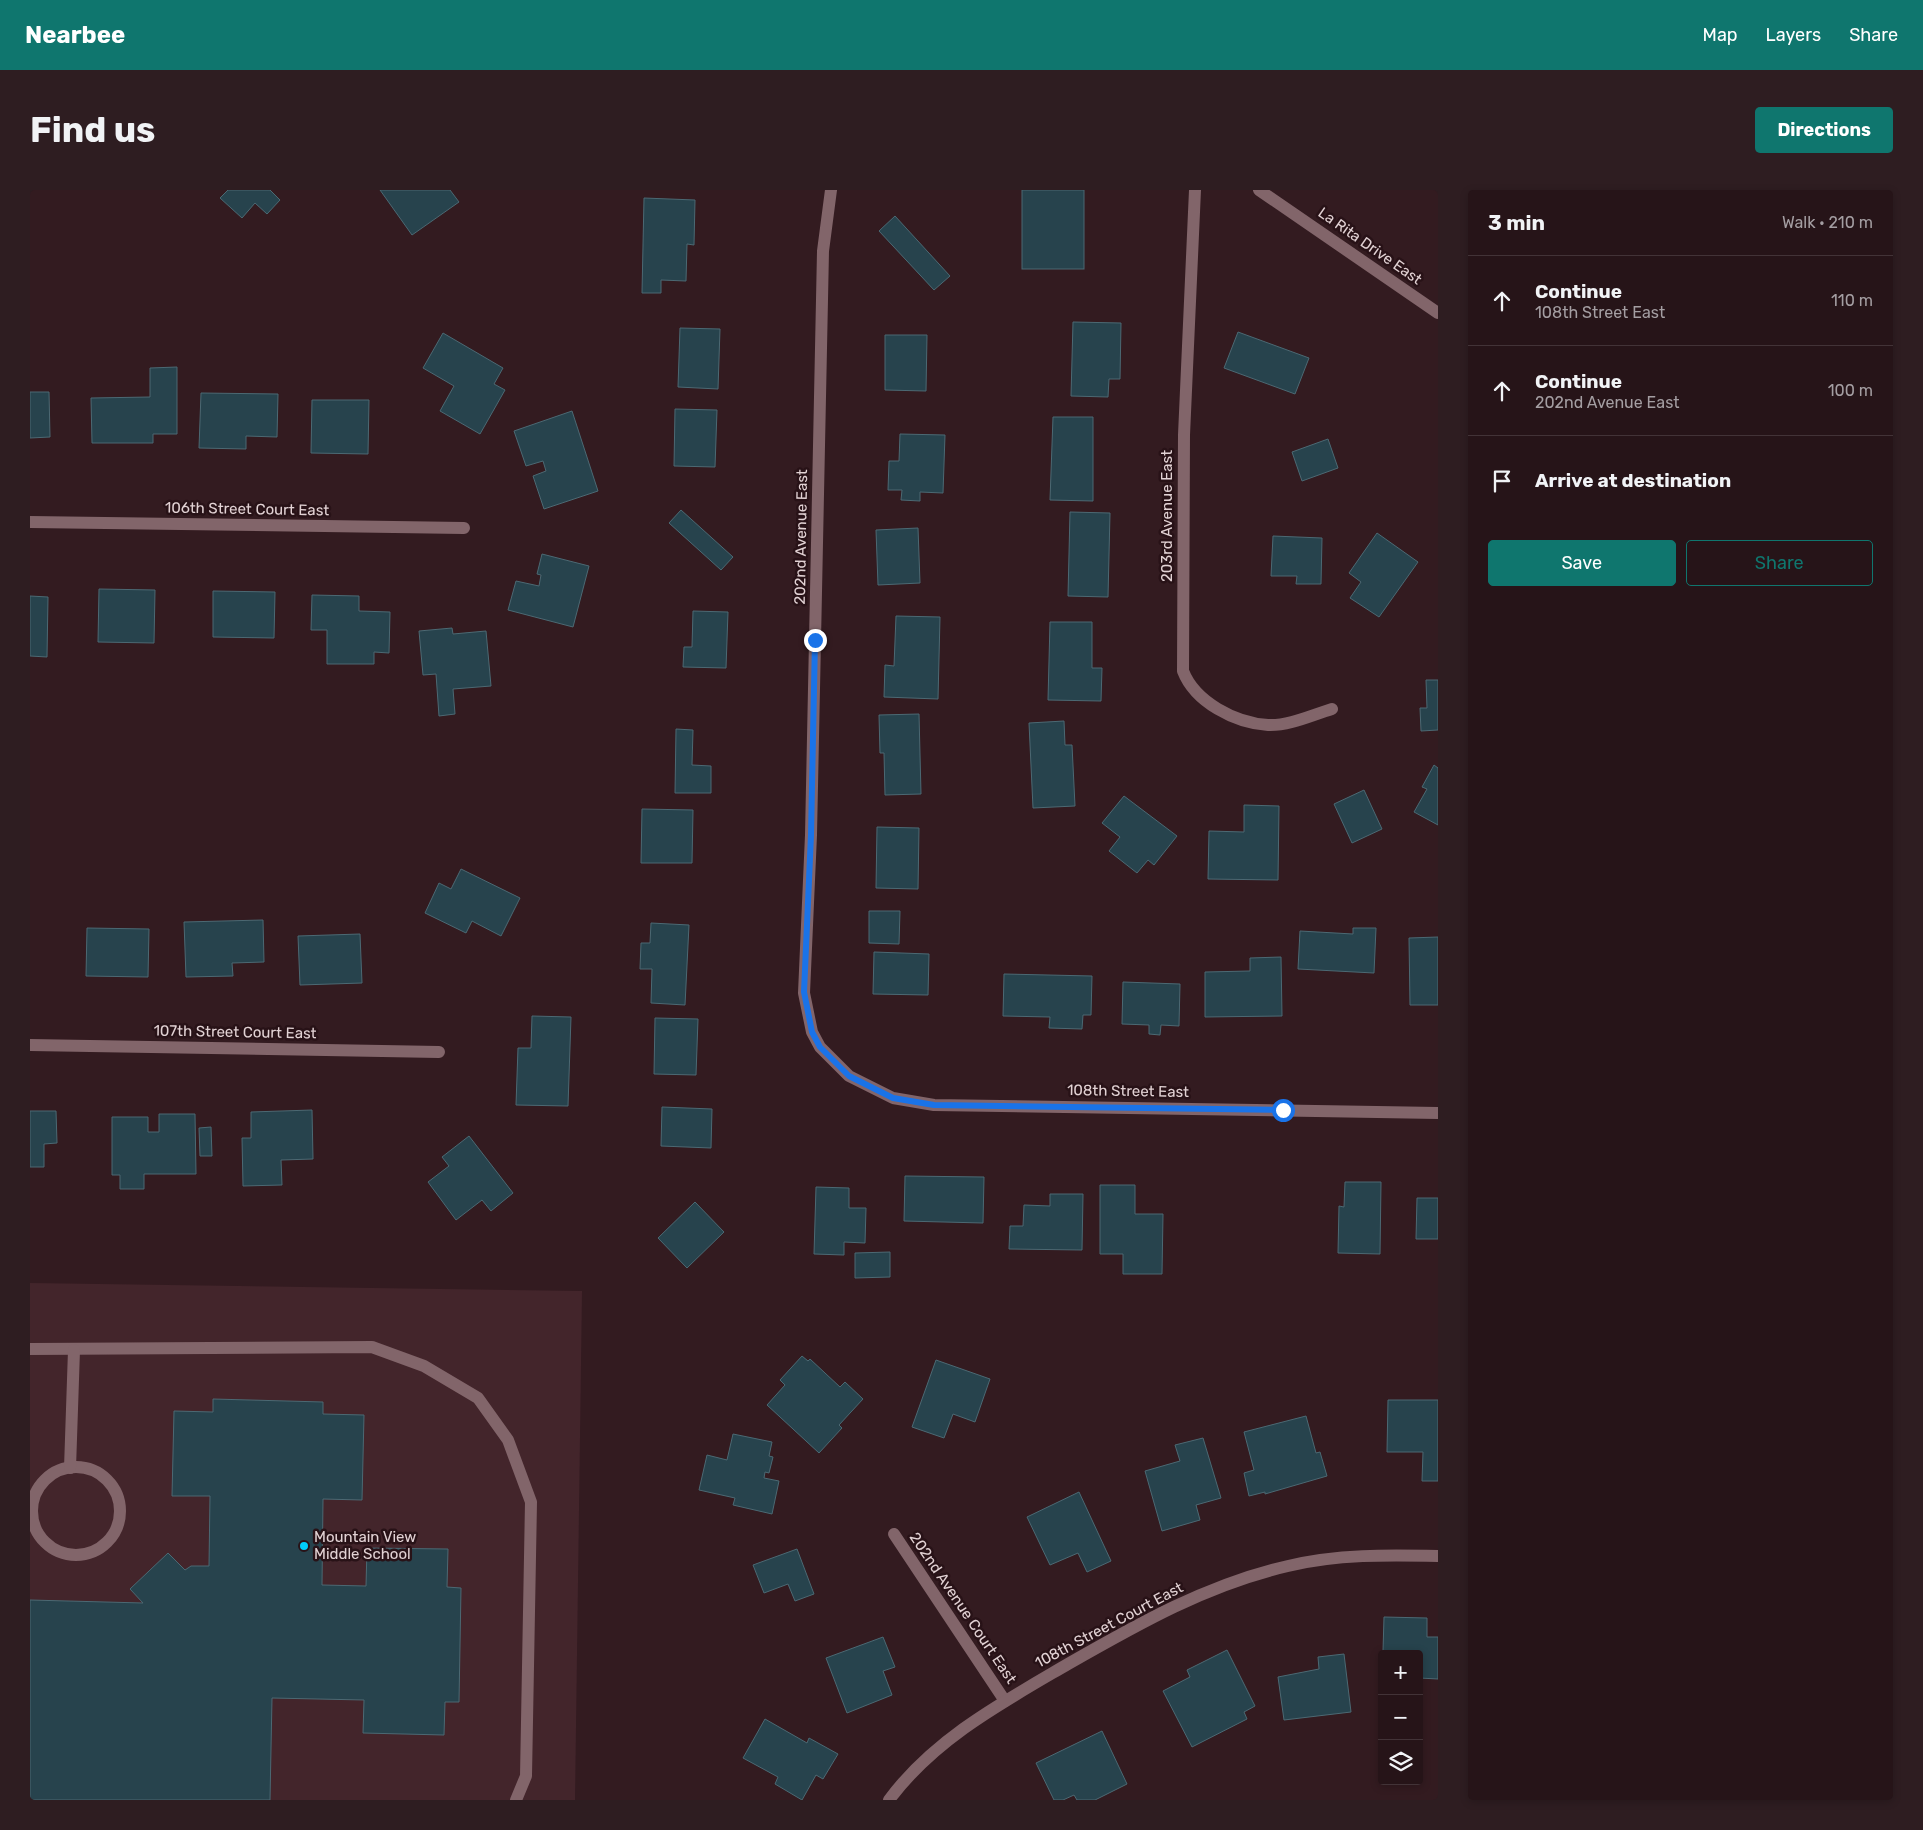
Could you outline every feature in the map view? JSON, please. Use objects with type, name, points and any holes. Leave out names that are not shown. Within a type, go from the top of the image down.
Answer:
[{"type":"street","name":"202nd Avenue East","points":[[830,190],[824,251],[811,835],[804,992],[812,1032],[820,1047],[831,1058]]},
{"type":"street","name":"203rd Avenue East","points":[[1195,190],[1184,436],[1183,671],[1188,684],[1206,702],[1238,717],[1268,725],[1290,722],[1332,709]]},
{"type":"street","name":"La Rita Drive East","points":[[1259,190],[1438,313]]},
{"type":"street","name":"106th Street Court East","points":[[30,522],[464,528]]},
{"type":"street","name":"107th Street Court East","points":[[30,1045],[438,1052]]},
{"type":"street","name":"108th Street East","points":[[831,1058],[849,1076],[868,1087],[893,1098],[934,1105],[1438,1113]]},
{"type":"street","points":[[30,1349],[372,1347],[424,1366],[478,1398],[508,1440],[530,1502],[526,1776],[516,1800]]},
{"type":"street","points":[[70,1468],[74,1350]]},
{"type":"street","points":[[70,1468],[90,1470],[102,1476],[112,1486],[118,1498],[120,1511],[118,1525],[112,1537],[102,1547],[90,1553],[76,1555],[62,1553],[50,1547],[34,1525],[31,1511],[34,1498],[50,1476],[70,1468]]},
{"type":"street","name":"202nd Avenue Court East","points":[[894,1534],[1005,1700]]},
{"type":"street","name":"108th Street Court East","points":[[1005,1700],[1133,1627],[1190,1599],[1244,1578],[1288,1566],[1328,1559],[1438,1556]]},
{"type":"street","points":[[889,1800],[901,1783],[951,1737],[1005,1700]]},
{"type":"shaded area","name":"Mountain View Middle School","points":[[30,1283],[582,1291],[575,1800],[30,1800]]},
{"type":"building","points":[[228,190],[270,190],[280,200],[267,214],[255,203],[242,218],[220,198]]},
{"type":"building","points":[[380,190],[450,190],[459,202],[412,235]]},
{"type":"building","points":[[1022,190],[1084,190],[1084,269],[1022,269]]},
{"type":"building","points":[[644,198],[695,200],[694,245],[687,244],[686,281],[661,280],[661,293],[642,293]]},
{"type":"building","points":[[895,216],[950,276],[934,290],[879,231]]},
{"type":"building","points":[[1073,322],[1121,323],[1120,379],[1109,379],[1108,397],[1071,396]]},
{"type":"building","points":[[680,328],[720,329],[718,389],[678,387]]},
{"type":"building","points":[[1238,332],[1309,358],[1295,394],[1224,368]]},
{"type":"building","points":[[443,333],[503,368],[494,384],[505,390],[480,434],[440,411],[454,386],[423,368]]},
{"type":"building","points":[[885,335],[927,335],[926,391],[885,390]]},
{"type":"building","points":[[177,367],[177,434],[153,434],[153,443],[92,443],[91,398],[150,397],[150,368]]},
{"type":"building","points":[[30,392],[49,392],[50,437],[30,438]]},
{"type":"building","points":[[201,393],[278,394],[277,437],[246,436],[246,449],[199,448]]},
{"type":"building","points":[[312,400],[369,400],[368,454],[311,453]]},
{"type":"building","points":[[675,409],[717,410],[715,467],[674,466]]},
{"type":"building","points":[[572,411],[598,491],[544,509],[533,476],[546,471],[543,461],[526,466],[514,431]]},
{"type":"building","points":[[1053,417],[1093,417],[1093,501],[1050,500]]},
{"type":"building","points":[[900,434],[945,435],[943,493],[920,492],[920,501],[901,500],[902,490],[888,490],[889,461],[899,461]]},
{"type":"building","points":[[1328,439],[1338,468],[1302,481],[1292,452]]},
{"type":"building","points":[[681,510],[733,557],[721,570],[669,523]]},
{"type":"building","points":[[1070,512],[1110,513],[1108,597],[1068,596]]},
{"type":"building","points":[[918,528],[920,583],[878,585],[876,530]]},
{"type":"building","points":[[1377,533],[1418,562],[1379,617],[1350,598],[1361,582],[1349,573]]},
{"type":"building","points":[[1273,536],[1322,538],[1321,584],[1296,584],[1297,576],[1271,576]]},
{"type":"building","points":[[542,554],[589,566],[573,627],[508,610],[516,581],[539,586],[541,575],[537,574]]},
{"type":"building","points":[[99,589],[155,590],[154,643],[98,642]]},
{"type":"building","points":[[213,591],[275,592],[274,638],[213,637]]},
{"type":"building","points":[[312,595],[359,596],[359,611],[390,612],[389,653],[374,652],[374,664],[327,664],[327,630],[311,630]]},
{"type":"building","points":[[30,596],[48,597],[47,657],[30,656]]},
{"type":"building","points":[[693,611],[728,612],[726,668],[683,667],[684,647],[692,647]]},
{"type":"building","points":[[896,616],[940,617],[938,699],[884,697],[885,665],[894,666]]},
{"type":"building","points":[[1050,622],[1092,622],[1092,668],[1102,668],[1101,701],[1048,700]]},
{"type":"building","points":[[452,628],[453,634],[486,631],[491,686],[453,689],[455,714],[439,716],[436,674],[423,675],[419,631]]},
{"type":"building","points":[[1426,680],[1438,680],[1438,730],[1421,731],[1420,708],[1427,708]]},
{"type":"building","points":[[919,714],[921,794],[885,795],[884,753],[880,753],[879,715]]},
{"type":"building","points":[[1064,721],[1065,745],[1072,745],[1075,806],[1033,808],[1029,723]]},
{"type":"building","points":[[676,729],[693,730],[692,765],[711,766],[711,793],[675,793]]},
{"type":"building","points":[[1434,765],[1438,768],[1438,825],[1414,812],[1427,789],[1422,787]]},
{"type":"building","points":[[1364,790],[1382,829],[1352,843],[1334,804]]},
{"type":"building","points":[[1124,796],[1177,836],[1154,865],[1148,860],[1137,873],[1109,851],[1120,837],[1102,823]]},
{"type":"building","points":[[1244,805],[1279,806],[1278,880],[1208,879],[1209,831],[1244,832]]},
{"type":"building","points":[[642,809],[693,810],[692,863],[641,863]]},
{"type":"building","points":[[877,827],[919,828],[918,889],[876,888]]},
{"type":"building","points":[[461,869],[520,898],[501,936],[472,921],[466,933],[425,913],[439,883],[451,889]]},
{"type":"building","points":[[869,911],[900,911],[899,944],[869,943]]},
{"type":"building","points":[[263,920],[264,962],[232,963],[233,976],[186,977],[184,922]]},
{"type":"building","points":[[651,923],[689,925],[685,1005],[651,1003],[652,969],[640,969],[641,943],[650,943]]},
{"type":"building","points":[[87,928],[149,929],[148,977],[86,976]]},
{"type":"building","points":[[1353,928],[1376,928],[1374,973],[1298,969],[1300,931],[1353,934]]},
{"type":"building","points":[[360,934],[362,983],[300,985],[298,936]]},
{"type":"building","points":[[1438,937],[1438,1005],[1410,1005],[1409,938]]},
{"type":"building","points":[[874,952],[929,954],[928,995],[873,994]]},
{"type":"building","points":[[1281,957],[1282,1016],[1205,1017],[1205,972],[1250,971],[1250,958]]},
{"type":"building","points":[[1004,974],[1092,976],[1091,1015],[1083,1015],[1082,1029],[1049,1028],[1050,1017],[1003,1016]]},
{"type":"building","points":[[1123,982],[1180,984],[1179,1026],[1161,1025],[1160,1035],[1149,1034],[1149,1025],[1122,1024]]},
{"type":"building","points":[[532,1016],[571,1017],[568,1106],[516,1105],[518,1048],[531,1048]]},
{"type":"building","points":[[655,1018],[698,1019],[696,1075],[654,1074]]},
{"type":"building","points":[[662,1107],[712,1109],[711,1148],[661,1146]]},
{"type":"building","points":[[312,1110],[313,1159],[281,1160],[282,1185],[243,1186],[242,1138],[251,1138],[251,1112]]},
{"type":"building","points":[[30,1111],[56,1111],[57,1143],[44,1144],[44,1167],[30,1167]]},
{"type":"building","points":[[159,1114],[195,1114],[196,1174],[144,1174],[144,1189],[120,1189],[120,1175],[112,1175],[112,1117],[148,1117],[148,1132],[159,1132]]},
{"type":"building","points":[[211,1127],[212,1156],[200,1156],[199,1128]]},
{"type":"building","points":[[469,1136],[513,1193],[491,1211],[482,1200],[456,1220],[428,1182],[449,1166],[442,1157]]},
{"type":"building","points":[[905,1176],[984,1177],[983,1223],[904,1221]]},
{"type":"building","points":[[1345,1182],[1381,1182],[1380,1254],[1338,1253],[1339,1206],[1344,1207]]},
{"type":"building","points":[[1100,1185],[1135,1185],[1135,1214],[1163,1214],[1162,1274],[1123,1274],[1123,1254],[1100,1254]]},
{"type":"building","points":[[816,1187],[849,1188],[849,1208],[866,1208],[865,1243],[844,1242],[844,1255],[814,1254]]},
{"type":"building","points":[[1050,1194],[1083,1194],[1082,1250],[1009,1249],[1010,1226],[1023,1226],[1024,1205],[1050,1206]]},
{"type":"building","points":[[1417,1198],[1438,1198],[1438,1239],[1416,1239]]},
{"type":"building","points":[[695,1202],[724,1232],[687,1268],[658,1238]]},
{"type":"building","points":[[890,1252],[890,1277],[855,1278],[855,1253]]},
{"type":"building","points":[[802,1356],[808,1361],[810,1359],[840,1387],[845,1382],[863,1399],[839,1425],[842,1428],[819,1453],[767,1405],[785,1385],[780,1380]]},
{"type":"building","points":[[936,1360],[990,1379],[975,1422],[953,1414],[944,1438],[912,1427]]},
{"type":"building","points":[[213,1399],[323,1402],[323,1414],[364,1415],[362,1500],[323,1499],[322,1585],[366,1586],[367,1548],[448,1549],[447,1587],[461,1588],[459,1702],[445,1702],[444,1735],[363,1733],[364,1700],[272,1698],[270,1800],[30,1800],[30,1600],[143,1603],[130,1589],[168,1553],[185,1570],[191,1566],[209,1566],[210,1496],[172,1496],[174,1411],[213,1412]]},
{"type":"building","points":[[1388,1400],[1438,1400],[1438,1481],[1422,1481],[1423,1452],[1387,1452]]},
{"type":"building","points":[[1306,1416],[1316,1453],[1320,1452],[1327,1476],[1265,1494],[1265,1492],[1249,1496],[1244,1473],[1254,1470],[1244,1432]]},
{"type":"building","points":[[733,1434],[772,1442],[769,1456],[773,1457],[769,1473],[765,1472],[764,1478],[779,1481],[772,1514],[733,1505],[735,1498],[699,1490],[707,1455],[727,1460]]},
{"type":"building","points":[[1203,1438],[1221,1498],[1196,1505],[1200,1520],[1162,1531],[1145,1471],[1180,1461],[1175,1445]]},
{"type":"building","points":[[1079,1492],[1111,1561],[1087,1572],[1078,1553],[1050,1565],[1027,1517]]},
{"type":"building","points":[[797,1549],[814,1594],[795,1601],[788,1584],[764,1593],[753,1565]]},
{"type":"building","points":[[1384,1617],[1427,1618],[1427,1637],[1438,1637],[1438,1679],[1423,1678],[1423,1650],[1383,1650]]},
{"type":"building","points":[[883,1637],[895,1667],[883,1671],[892,1695],[847,1713],[826,1658]]},
{"type":"building","points":[[1227,1650],[1255,1706],[1244,1712],[1247,1719],[1192,1747],[1163,1691],[1190,1677],[1187,1670]]},
{"type":"building","points":[[1344,1654],[1351,1712],[1284,1720],[1278,1677],[1319,1669],[1318,1657]]},
{"type":"building","points":[[765,1719],[807,1743],[809,1738],[838,1754],[823,1779],[816,1775],[802,1800],[775,1784],[778,1777],[743,1758]]},
{"type":"building","points":[[1102,1731],[1127,1784],[1095,1800],[1077,1800],[1074,1795],[1063,1800],[1054,1800],[1036,1763]]},
{"type":"place","name":"Mountain View Middle School","points":[[304,1546]]},
{"type":"route","points":[[815,640],[811,835],[804,992],[812,1032],[820,1047],[849,1076],[868,1087],[893,1098],[934,1105],[1283,1110]]}]
